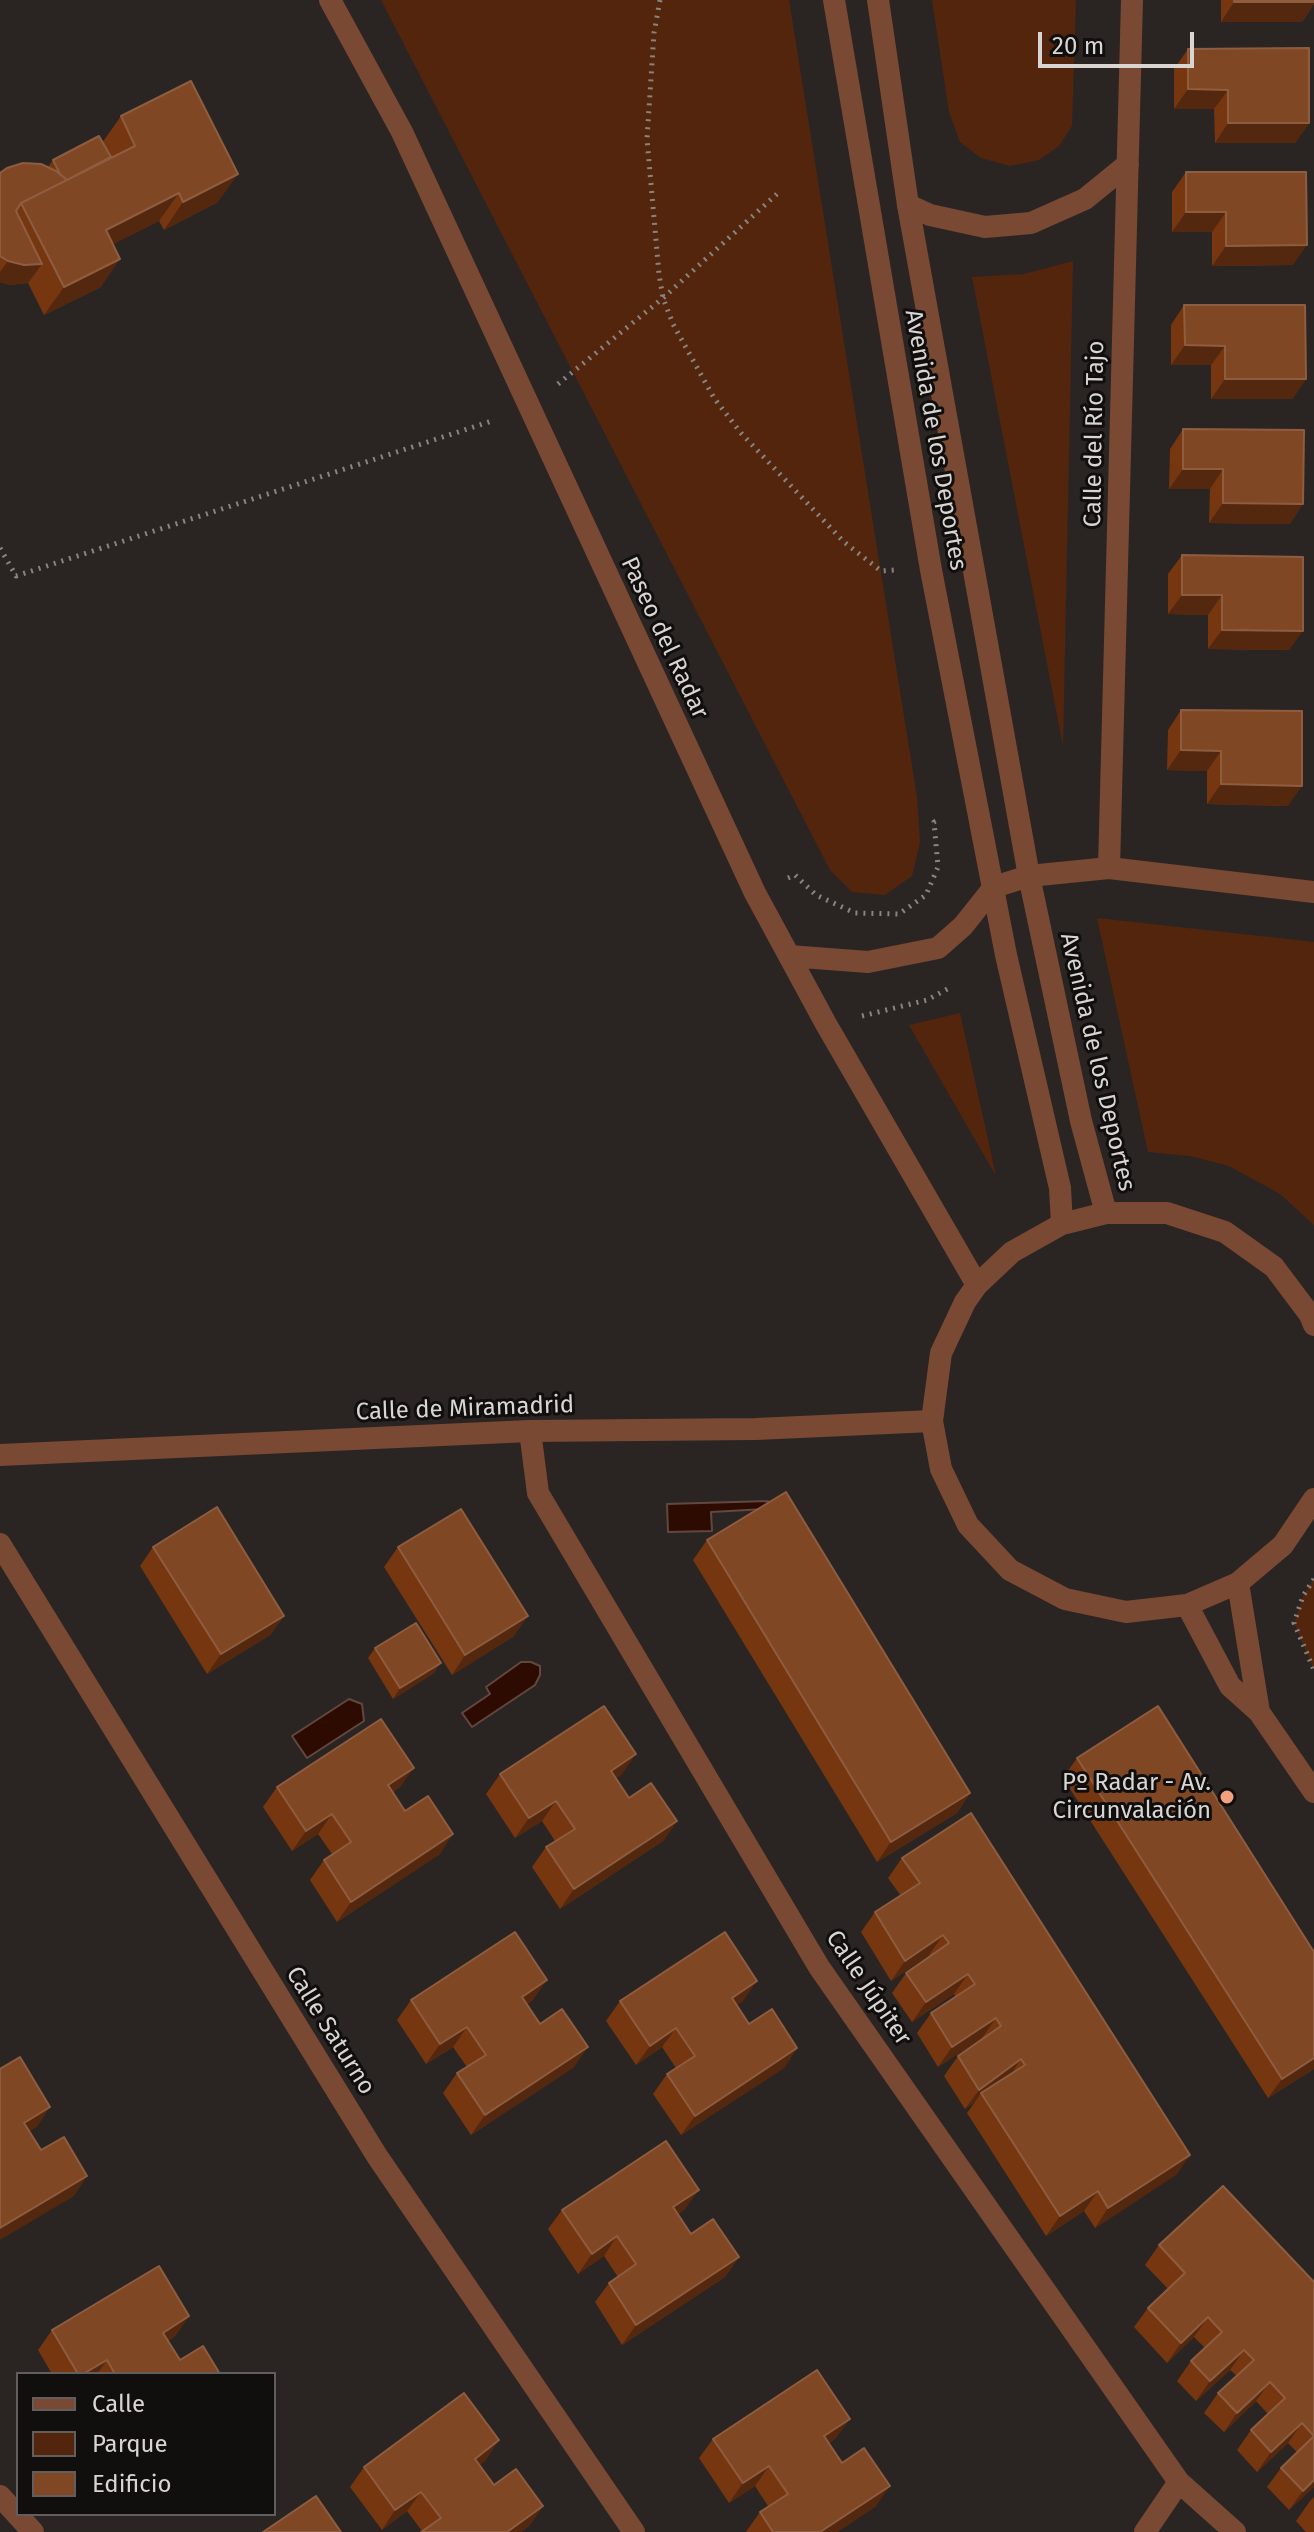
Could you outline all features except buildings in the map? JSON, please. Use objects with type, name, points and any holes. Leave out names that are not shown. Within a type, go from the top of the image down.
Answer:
[{"type":"street","name":"Paseo del Radar","points":[[330,0],[402,132],[755,893],[826,1024],[977,1285]]},
{"type":"street","name":"Avenida de los Deportes","points":[[834,0],[931,570],[1006,955],[1060,1188],[1062,1224]]},
{"type":"street","name":"Avenida de los Deportes","points":[[878,0],[908,205],[1029,876],[1081,1121],[1106,1213]]},
{"type":"street","name":"Calle del Río Tajo","points":[[1109,868],[1132,0]]},
{"type":"street","points":[[908,205],[930,215],[985,227],[1031,223],[1085,199],[1128,164]]},
{"type":"street","points":[[789,956],[868,962],[938,948],[963,926],[994,887],[1029,876],[1109,868],[1314,892]]},
{"type":"street","points":[[1314,1325],[1274,1267],[1225,1232],[1167,1213],[1106,1213],[1062,1224],[1012,1252],[977,1285],[965,1302],[941,1353],[932,1421],[941,1469],[968,1525],[1010,1570],[1065,1599],[1111,1609],[1126,1612],[1187,1605],[1238,1583],[1283,1545],[1314,1499]]},
{"type":"street","name":"Calle de Miramadrid","points":[[0,1455],[530,1431],[756,1429],[932,1421]]},
{"type":"street","name":"Calle Júpiter","points":[[530,1431],[538,1493],[819,1967],[1179,2482],[1235,2532]]},
{"type":"street","name":"Calle Saturno","points":[[0,1544],[377,2156],[634,2532]]},
{"type":"street","points":[[1238,1583],[1259,1712]]},
{"type":"street","points":[[1187,1605],[1230,1686],[1259,1712],[1314,1792]]},
{"type":"street","points":[[1145,2532],[1179,2482]]},
{"type":"street","points":[[0,2496],[16,2513]]},
{"type":"street","points":[[18,2516],[33,2532]]},
{"type":"path","points":[[660,0],[654,33],[647,139],[653,223],[663,298],[673,324],[714,398],[741,433],[844,542],[881,571],[931,570]]},
{"type":"path","points":[[0,548],[16,576],[529,409],[663,298],[778,193]]},
{"type":"path","points":[[755,893],[795,875],[816,895],[855,913],[899,914],[926,895],[938,867],[934,822],[979,806]]},
{"type":"path","points":[[826,1024],[927,1000],[1006,955]]},
{"type":"path","points":[[1314,1579],[1303,1596],[1294,1623],[1314,1670]]},
{"type":"green space","points":[[381,0],[789,0],[917,797],[920,842],[912,876],[885,895],[852,892],[830,870]]},
{"type":"green space","points":[[932,0],[1076,0],[1072,126],[1059,146],[1039,160],[1010,166],[981,158],[960,142],[949,112]]},
{"type":"green space","points":[[1073,261],[1063,746],[972,277],[1024,274]]},
{"type":"green space","points":[[1097,918],[1314,942],[1314,1225],[1280,1194],[1229,1166],[1190,1156],[1148,1152]]},
{"type":"green space","points":[[960,1013],[996,1176],[909,1025]]},
{"type":"green space","points":[[1314,1579],[1314,1670],[1294,1623],[1303,1596]]},
{"type":"shaded area","points":[[768,1501],[765,1509],[711,1512],[712,1531],[668,1532],[667,1504]]},
{"type":"shaded area","points":[[521,1662],[540,1666],[535,1685],[472,1727],[462,1713],[490,1694],[486,1687]]},
{"type":"shaded area","points":[[349,1699],[362,1704],[364,1721],[307,1758],[292,1736]]},
{"type":"place","name":"Pº Radar - Av. Circunvalación","points":[[1227,1797]]}]
